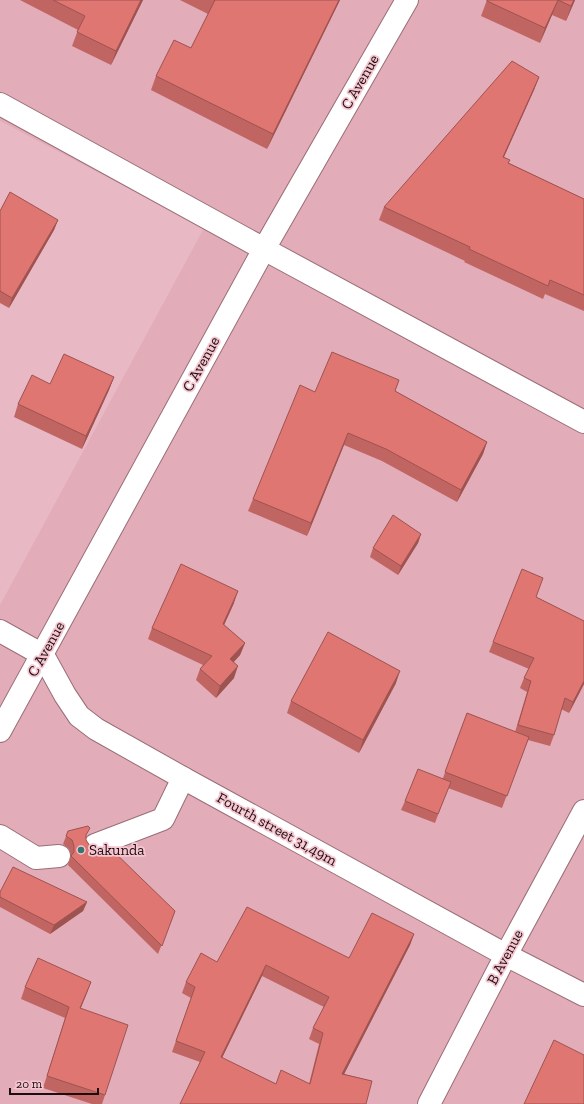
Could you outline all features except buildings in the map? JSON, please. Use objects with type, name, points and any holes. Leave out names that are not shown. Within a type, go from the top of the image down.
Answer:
[{"type":"street","name":"C Avenue","points":[[0,731],[43,655],[264,249],[407,0]]},
{"type":"street","points":[[0,104],[584,422]]},
{"type":"street","points":[[0,631],[43,655]]},
{"type":"street","name":"Fourth street 31,49m","points":[[43,655],[65,695],[79,716],[96,729],[506,955],[584,995]]},
{"type":"street","points":[[95,845],[163,819],[183,778]]},
{"type":"street","name":"B Avenue","points":[[429,1104],[506,955],[584,811]]},
{"type":"street","points":[[0,836],[36,858],[59,856]]},
{"type":"shaded area","points":[[0,0],[584,0],[584,1104],[0,1104],[0,605],[204,228],[0,121]]},
{"type":"place","name":"Sakunda","points":[[81,850]]}]
